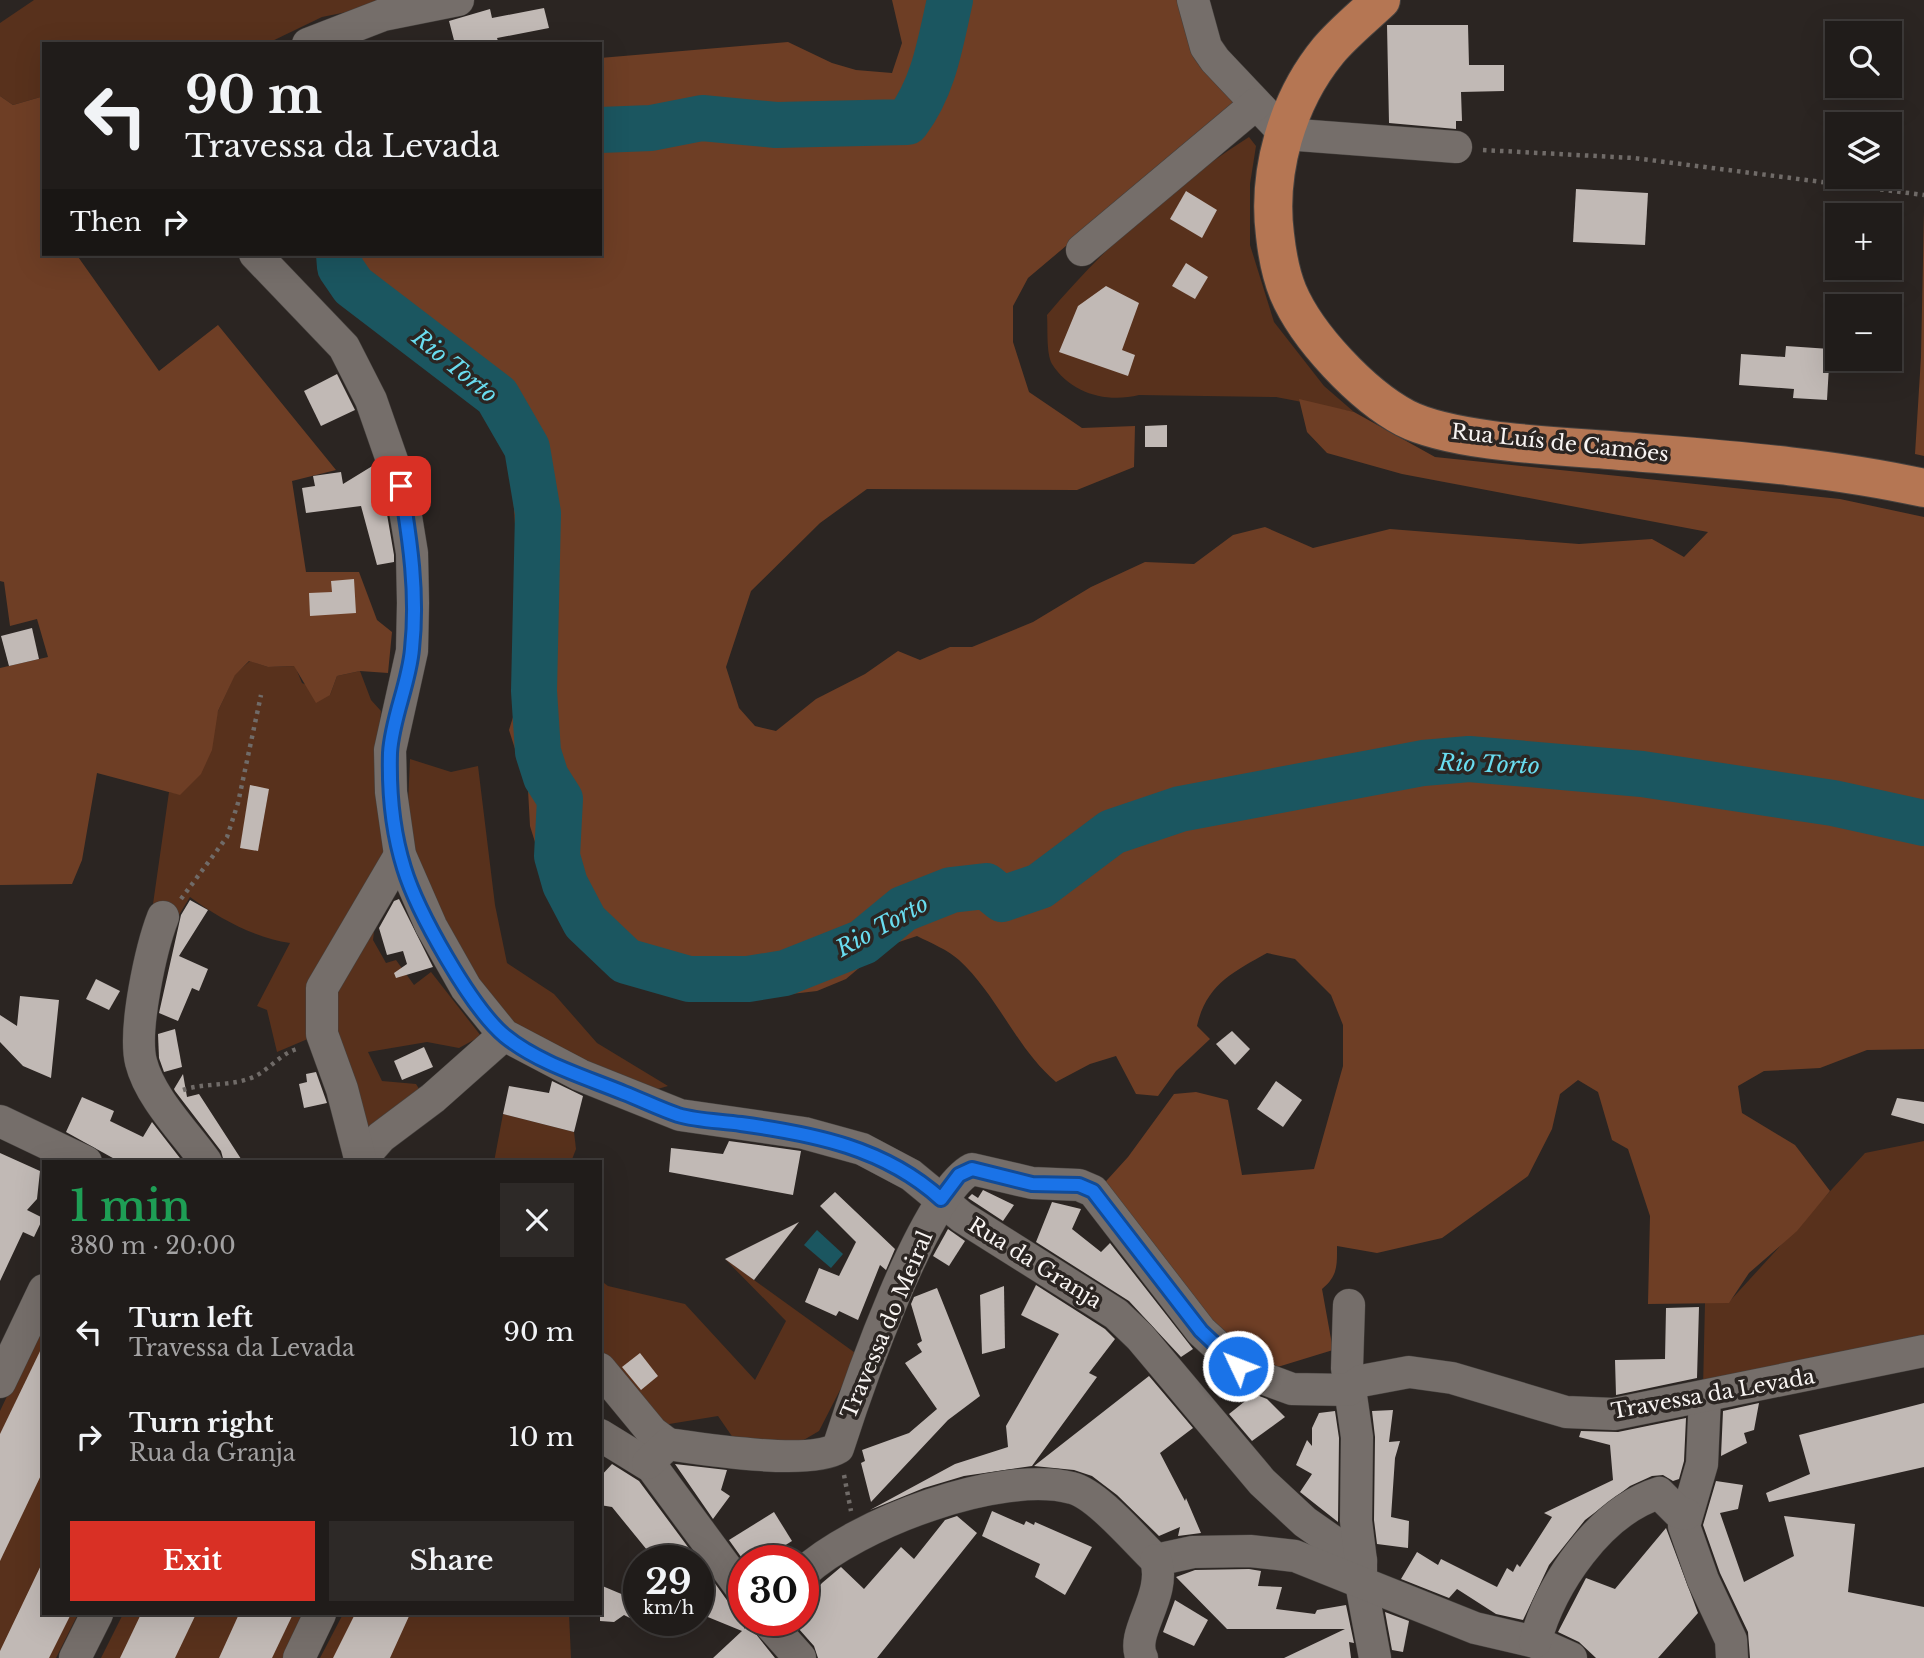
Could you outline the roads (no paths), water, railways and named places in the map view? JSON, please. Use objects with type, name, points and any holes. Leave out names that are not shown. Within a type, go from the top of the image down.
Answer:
[{"type":"main road","name":"Rua Luís de Camões","points":[[1381,0],[1328,51],[1300,93],[1276,167],[1273,218],[1288,291],[1313,336],[1358,383],[1405,418],[1436,428],[1552,446],[1768,461],[1924,488]]},
{"type":"street","points":[[313,42],[383,15],[458,0]]},
{"type":"street","points":[[1193,0],[1206,47],[1286,134],[1457,147]]},
{"type":"street","points":[[1082,250],[1256,104]]},
{"type":"street","name":"Rua da Granja","points":[[257,256],[344,347],[371,400],[401,486],[412,553],[413,603],[412,650],[390,750],[391,792],[400,855],[431,926],[466,988],[504,1035],[526,1049],[580,1075],[680,1115],[804,1133],[862,1149],[911,1175],[962,1217],[1116,1314],[1140,1337],[1262,1482],[1361,1572],[1475,1628],[1535,1642],[1571,1658]]},
{"type":"street","points":[[360,1160],[342,1089],[322,1034],[322,988],[400,855]]},
{"type":"street","points":[[163,917],[153,941],[140,1046],[141,1062],[159,1097],[205,1160]]},
{"type":"street","points":[[361,1160],[504,1035]]},
{"type":"street","points":[[0,1121],[82,1160]]},
{"type":"street","name":"Travessa da Levada","points":[[941,1199],[959,1175],[972,1169],[1032,1184],[1079,1185],[1093,1191],[1201,1331],[1238,1366],[1292,1390],[1349,1390],[1361,1381],[1409,1373],[1452,1378],[1566,1412],[1614,1415],[1924,1351]]},
{"type":"street","name":"Travessa do Meiral","points":[[658,1453],[787,1455],[823,1453],[838,1448],[866,1365],[898,1288],[941,1199]]},
{"type":"street","points":[[0,1382],[42,1294]]},
{"type":"street","points":[[1349,1304],[1349,1390],[1357,1437],[1356,1521],[1375,1658]]},
{"type":"street","points":[[602,1370],[652,1432],[658,1453],[728,1566]]},
{"type":"street","points":[[1705,1396],[1702,1464],[1684,1526],[1703,1580],[1731,1640],[1732,1658]]},
{"type":"street","points":[[602,1436],[658,1453]]},
{"type":"street","points":[[819,1562],[857,1536],[929,1506],[987,1489],[1039,1484],[1074,1488],[1097,1504],[1156,1560],[1159,1591],[1142,1632],[1139,1645],[1142,1658]]},
{"type":"street","points":[[1535,1642],[1542,1617],[1560,1580],[1580,1553],[1624,1512],[1659,1493],[1678,1512],[1686,1514]]},
{"type":"street","points":[[1156,1560],[1193,1552],[1250,1551],[1295,1556],[1361,1572]]},
{"type":"street","points":[[75,1658],[96,1615]]},
{"type":"street","points":[[299,1658],[320,1615]]},
{"type":"street","points":[[780,1636],[800,1658]]},
{"type":"water","points":[[817,1230],[843,1254],[831,1268],[804,1245]]},
{"type":"waterway","name":"Rio Torto","points":[[602,130],[651,128],[702,118],[776,125],[907,122],[930,79],[950,0]]},
{"type":"waterway","name":"Rio Torto","points":[[339,256],[340,267],[353,286],[497,396],[527,448],[538,513],[534,691],[538,752],[546,777],[560,799],[557,856],[565,884],[585,922],[626,961],[689,979],[748,979],[785,973],[863,942],[903,909],[951,890],[986,886],[1002,899],[1040,886],[1112,832],[1180,809],[1423,763],[1469,759],[1642,774],[1833,803],[1924,823]]}]
